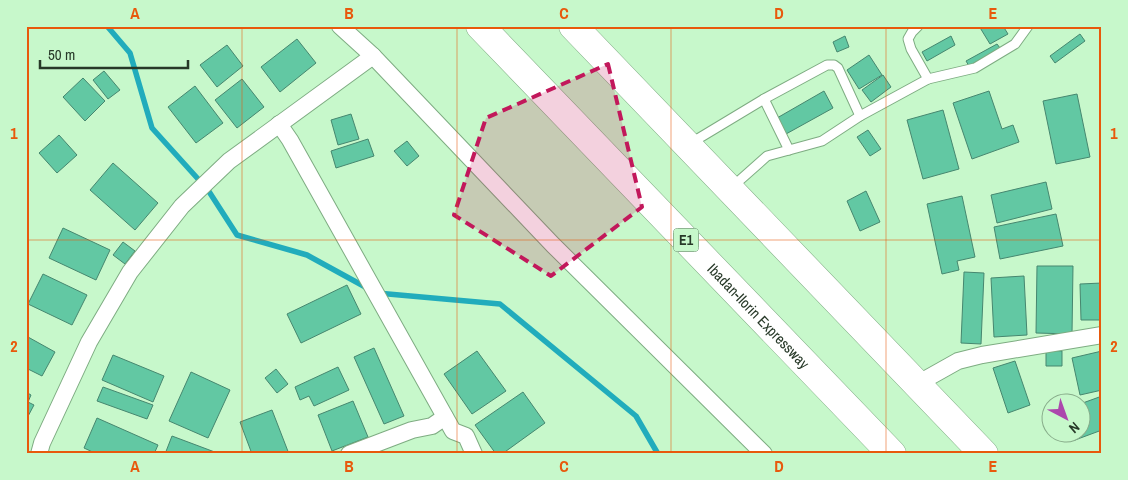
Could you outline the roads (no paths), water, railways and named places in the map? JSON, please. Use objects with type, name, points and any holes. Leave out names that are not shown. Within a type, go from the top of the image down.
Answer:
[{"type":"highway","name":"Ibadan-Ilorin Expressway","points":[[480,26],[892,454]]},
{"type":"highway","points":[[573,26],[984,454]]},
{"type":"street","points":[[340,26],[373,56],[553,245],[764,454]]},
{"type":"street","points":[[39,454],[42,443],[89,342],[130,272],[182,206],[229,161],[373,56]]},
{"type":"street","points":[[279,124],[290,140],[453,431],[466,436],[474,454]]},
{"type":"street","points":[[917,384],[958,361],[982,354],[1102,335]]},
{"type":"street","points":[[349,454],[412,430],[432,426],[445,417]]},
{"type":"lane","points":[[918,26],[908,39],[911,50],[928,79]]},
{"type":"lane","points":[[730,189],[767,156],[822,141],[860,116],[928,79],[975,68],[1015,44],[1028,26]]},
{"type":"lane","points":[[687,145],[764,99],[828,65],[834,64],[841,74],[860,116]]},
{"type":"lane","points":[[764,99],[789,150]]},
{"type":"waterway","points":[[26,26],[32,26]]},
{"type":"waterway","points":[[107,26],[130,53],[152,128],[208,190],[237,235],[307,255],[369,289]]},
{"type":"waterway","points":[[377,293],[500,304],[636,416],[658,454]]}]
